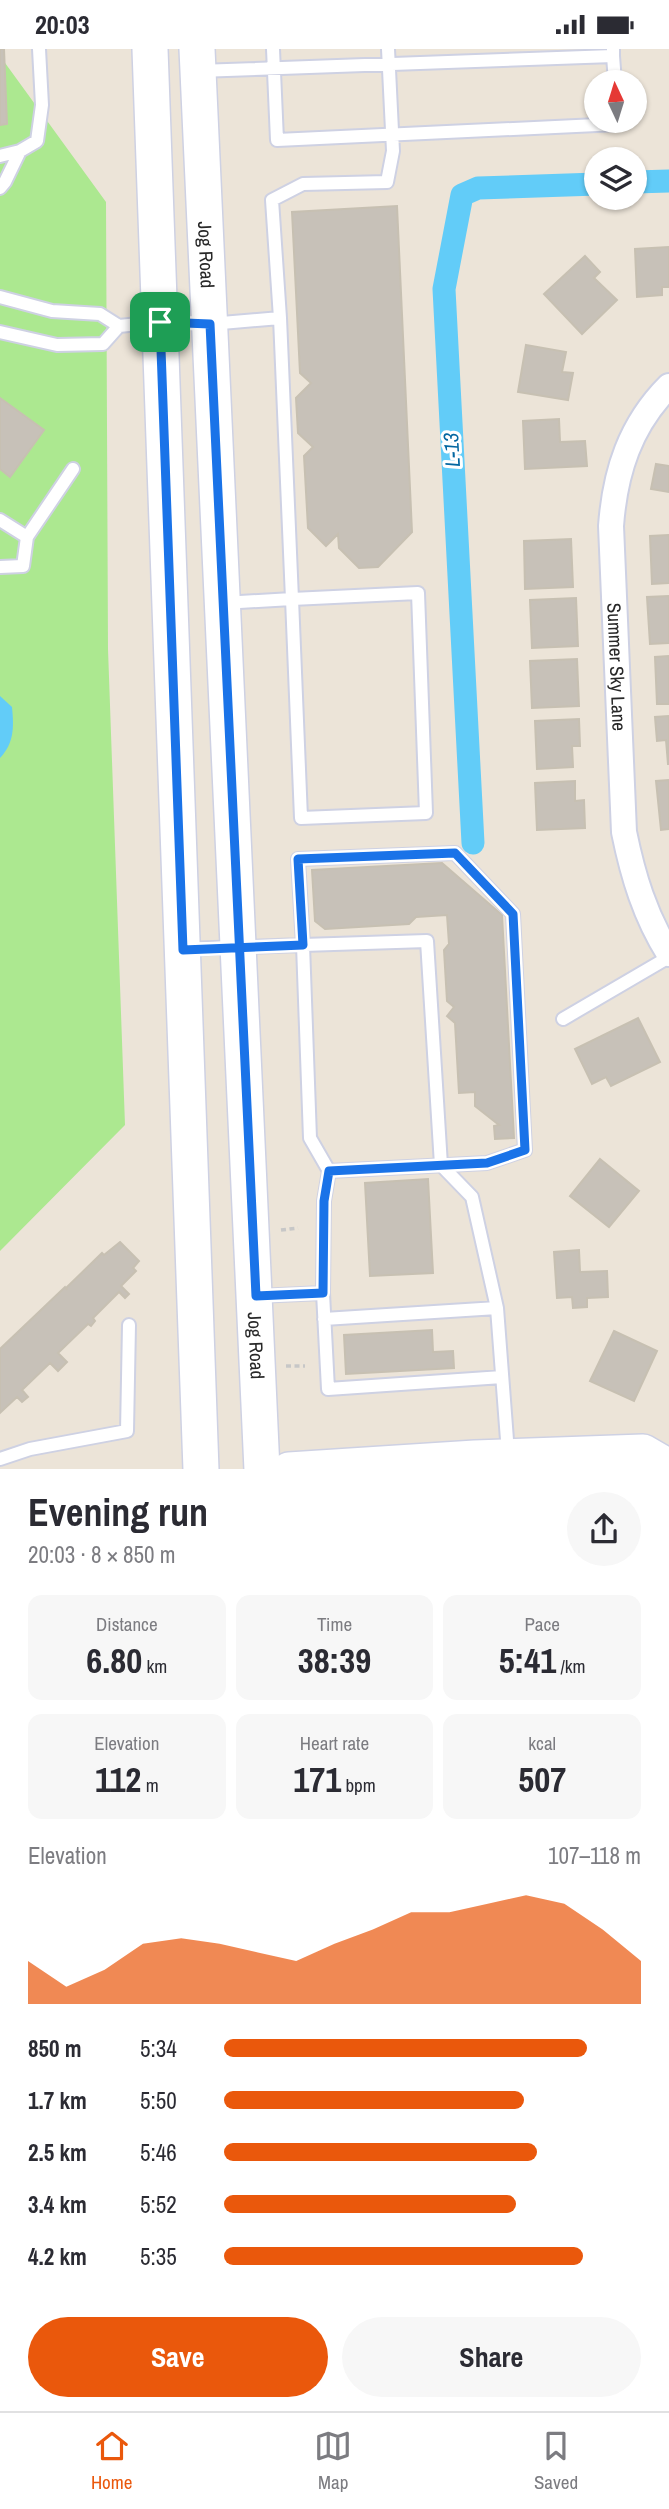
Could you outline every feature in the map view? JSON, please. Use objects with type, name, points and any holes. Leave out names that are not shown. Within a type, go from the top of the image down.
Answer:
[{"type":"main road","points":[[150,49],[201,1469]]},
{"type":"main road","name":"Jog Road","points":[[197,60],[262,1469]]},
{"type":"main road","points":[[160,322],[210,324]]},
{"type":"main road","points":[[289,1469],[643,1452],[669,1467]]},
{"type":"street","name":"Summer Sky Lane","points":[[669,386],[640,422],[621,464],[613,494],[611,526],[624,832],[631,869],[643,904],[669,956]]},
{"type":"lane","points":[[0,156],[20,151],[37,141],[42,105],[39,49]]},
{"type":"lane","points":[[273,49],[277,140],[584,126]]},
{"type":"lane","points":[[223,603],[292,599],[418,593],[426,813],[301,818],[292,599],[280,318],[272,201],[303,184],[387,182],[393,151],[388,49]]},
{"type":"lane","points":[[197,60],[273,68],[389,65],[613,53]]},
{"type":"lane","points":[[0,188],[20,151]]},
{"type":"lane","points":[[0,296],[52,311],[100,314],[119,327]]},
{"type":"lane","points":[[210,324],[280,318]]},
{"type":"lane","points":[[0,332],[57,345],[103,344],[119,327],[160,322]]},
{"type":"lane","points":[[0,567],[23,566],[27,537],[73,469]]},
{"type":"lane","points":[[0,520],[27,537]]},
{"type":"lane","points":[[329,1171],[487,1163],[525,1150],[513,914],[455,853],[298,859],[310,1139],[329,1171],[324,1201],[323,1293],[328,1388],[502,1377]]},
{"type":"lane","points":[[183,950],[427,941],[441,1165],[472,1197],[497,1308],[508,1457]]},
{"type":"lane","points":[[563,1019],[669,956]]},
{"type":"lane","points":[[256,1296],[323,1293]]},
{"type":"lane","points":[[324,1319],[497,1308]]},
{"type":"lane","points":[[0,1459],[30,1449],[127,1431],[129,1325]]},
{"type":"path","points":[[281,1230],[298,1228]]},
{"type":"path","points":[[286,1366],[305,1366]]},
{"type":"green space","points":[[0,56],[106,202],[108,649],[125,1125],[0,1251]]},
{"type":"water","points":[[0,696],[12,707],[13,722],[10,741],[0,758]]},
{"type":"building","points":[[0,49],[4,49],[7,124],[0,125]]},
{"type":"building","points":[[397,206],[412,532],[378,567],[359,568],[339,548],[338,534],[326,546],[308,528],[304,456],[313,447],[298,433],[296,398],[311,383],[300,373],[292,212]]},
{"type":"building","points":[[669,247],[669,287],[662,287],[662,295],[637,297],[635,249]]},
{"type":"building","points":[[585,256],[600,272],[594,278],[617,300],[582,334],[544,294]]},
{"type":"building","points":[[526,345],[566,352],[562,372],[573,373],[568,400],[518,392]]},
{"type":"building","points":[[0,398],[44,430],[10,477],[0,469]]},
{"type":"building","points":[[559,419],[560,442],[585,441],[587,466],[525,469],[523,421]]},
{"type":"building","points":[[656,464],[669,466],[669,492],[651,489]]},
{"type":"building","points":[[669,535],[669,583],[652,584],[650,536]]},
{"type":"building","points":[[571,539],[573,587],[525,589],[524,541]]},
{"type":"building","points":[[669,596],[669,643],[650,644],[647,597]]},
{"type":"building","points":[[576,598],[578,646],[532,648],[530,600]]},
{"type":"building","points":[[669,656],[669,704],[657,704],[655,657]]},
{"type":"building","points":[[577,659],[579,706],[532,708],[530,661]]},
{"type":"building","points":[[669,716],[668,764],[666,740],[657,741],[655,717]]},
{"type":"building","points":[[579,719],[580,746],[572,746],[573,767],[537,769],[535,721]]},
{"type":"building","points":[[669,780],[669,829],[661,830],[656,781]]},
{"type":"building","points":[[575,781],[575,801],[584,800],[585,828],[537,830],[535,783]]},
{"type":"building","points":[[442,863],[502,915],[514,1138],[495,1139],[494,1126],[499,1125],[475,1106],[475,1092],[459,1093],[455,1023],[447,1016],[454,1007],[447,1001],[444,950],[449,944],[447,915],[416,917],[409,924],[325,929],[315,921],[312,870]]},
{"type":"building","points":[[638,1018],[660,1062],[611,1086],[606,1077],[592,1084],[575,1049]]},
{"type":"building","points":[[600,1159],[639,1191],[609,1227],[570,1196]]},
{"type":"building","points":[[428,1179],[433,1273],[370,1276],[365,1183]]},
{"type":"building","points":[[120,1242],[139,1261],[133,1268],[136,1271],[121,1286],[129,1294],[125,1298],[119,1292],[93,1318],[95,1321],[91,1326],[88,1324],[58,1353],[67,1362],[58,1371],[50,1363],[22,1390],[28,1397],[22,1402],[17,1397],[0,1413],[0,1349],[65,1287],[67,1290],[66,1288],[102,1253],[104,1255]]},
{"type":"building","points":[[579,1250],[580,1272],[607,1271],[608,1297],[587,1298],[587,1307],[573,1308],[572,1297],[557,1298],[554,1252]]},
{"type":"building","points":[[432,1330],[433,1352],[453,1351],[454,1368],[346,1374],[344,1335]]},
{"type":"building","points":[[614,1331],[657,1351],[634,1401],[590,1381]]},
{"type":"waterway","name":"L-13","points":[[647,182],[669,181]]},
{"type":"waterway","name":"L-13","points":[[473,843],[444,289],[462,195],[478,188],[584,184]]},
{"type":"route","points":[[160,322],[183,950],[239,947],[303,945],[298,859],[455,853],[513,914],[525,1150],[487,1163],[329,1171],[324,1201],[323,1293],[256,1296],[251,1209],[239,947],[210,324],[160,322]]}]
